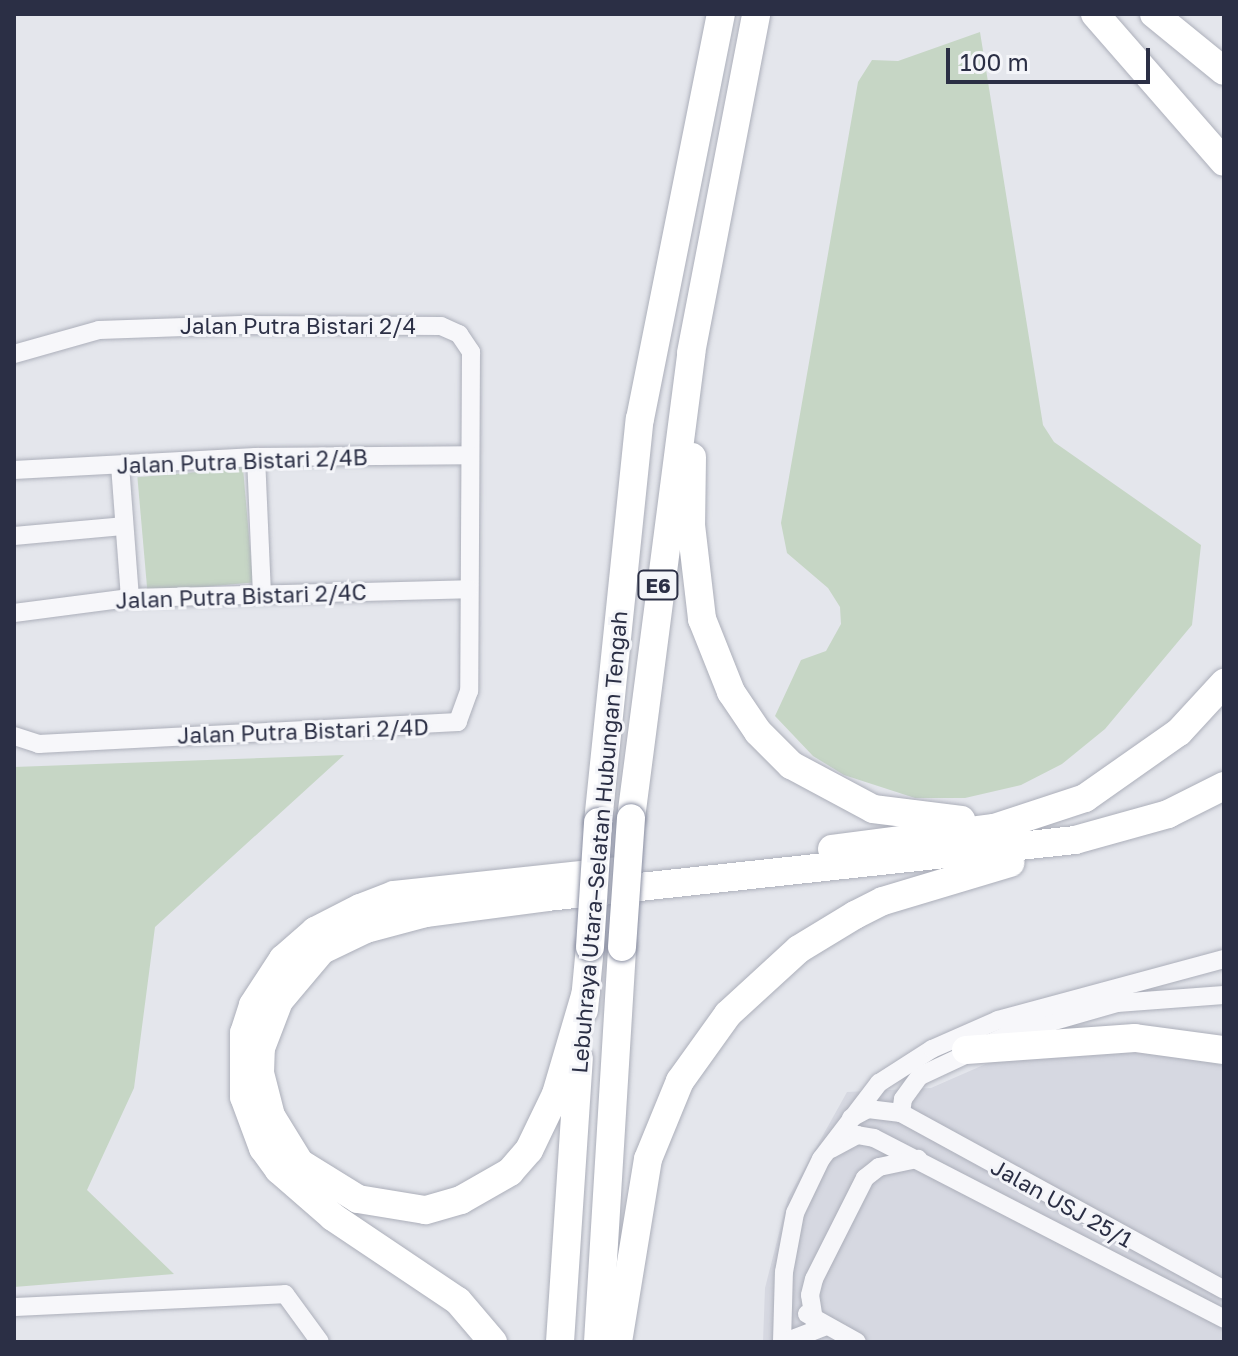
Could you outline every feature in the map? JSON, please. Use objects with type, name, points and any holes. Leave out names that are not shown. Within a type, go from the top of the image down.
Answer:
[{"type":"highway","name":"Lebuhraya Utara–Selatan Hubungan Tengah","points":[[560,1342],[598,822],[640,419],[721,14]]},
{"type":"highway","name":"Lebuhraya Utara–Selatan Hubungan Tengah","points":[[598,1342],[631,818],[691,353],[756,14]]},
{"type":"highway","points":[[1095,14],[1224,162]]},
{"type":"highway","points":[[1154,14],[1224,71]]},
{"type":"highway","points":[[691,353],[697,398],[691,525],[702,619],[731,692],[758,732],[791,765],[873,809],[969,820],[1044,815]]},
{"type":"highway","points":[[493,1342],[458,1301],[333,1217],[279,1170],[263,1148],[244,1097],[243,1044],[253,1005],[283,959],[339,917],[394,895],[946,835],[1044,815],[1118,778],[1179,732],[1224,683]]},
{"type":"highway","points":[[618,1342],[648,1159],[680,1081],[728,1014],[799,949],[883,901],[1168,814],[1224,786]]},
{"type":"highway","points":[[586,992],[556,1094],[529,1150],[510,1172],[461,1200],[425,1210],[391,1208],[325,1182],[300,1163],[283,1141],[264,1097],[261,1048],[267,1026],[291,984],[322,950],[391,920],[562,895],[1075,840]]},
{"type":"highway","points":[[966,1050],[1135,1038],[1224,1050]]},
{"type":"street","name":"Jalan Putra Bistari 2/4","points":[[14,354],[74,334],[129,328],[441,326],[459,334],[471,352],[469,589]]},
{"type":"street","name":"Jalan Putra Bistari 2/4B","points":[[14,470],[256,457],[470,455]]},
{"type":"street","points":[[256,457],[262,595]]},
{"type":"street","points":[[120,465],[130,598]]},
{"type":"street","points":[[14,536],[123,526]]},
{"type":"street","name":"Jalan Putra Bistari 2/4C","points":[[14,613],[130,598],[469,589]]},
{"type":"street","name":"Jalan Putra Bistari 2/4D","points":[[14,736],[39,744],[458,722],[469,691],[469,589]]},
{"type":"street","points":[[820,1323],[783,1342],[784,1292],[795,1213],[821,1159],[848,1119],[879,1083],[963,1034],[1071,999],[1224,959]]},
{"type":"street","points":[[848,1119],[868,1109],[901,1113],[913,1082],[966,1050],[1117,1003],[1224,995]]},
{"type":"street","name":"Jalan USJ 25/1","points":[[901,1113],[1224,1290]]},
{"type":"street","points":[[821,1159],[839,1141],[857,1135],[918,1159],[1224,1319]]},
{"type":"street","points":[[820,1323],[810,1295],[814,1279],[865,1178],[879,1167],[918,1159]]},
{"type":"street","points":[[1090,1218],[1098,1252]]},
{"type":"street","points":[[784,1292],[820,1323],[857,1342]]},
{"type":"street","points":[[14,1307],[285,1294],[320,1342]]},
{"type":"shaded area","points":[[1091,1047],[1174,1052],[1224,1066],[1224,1342],[763,1342],[765,1288],[788,1198],[847,1092],[931,1088],[988,1063]]},
{"type":"green space","points":[[980,32],[1043,425],[1054,442],[1201,545],[1192,625],[1105,729],[1062,764],[1021,785],[965,798],[915,798],[844,775],[813,756],[775,716],[801,660],[826,651],[841,624],[840,607],[828,588],[787,553],[781,523],[858,82],[872,60],[898,61]]},
{"type":"green space","points":[[243,468],[253,583],[147,592],[137,477]]},
{"type":"green space","points":[[344,755],[155,927],[134,1088],[87,1190],[174,1274],[14,1287],[14,767]]}]
